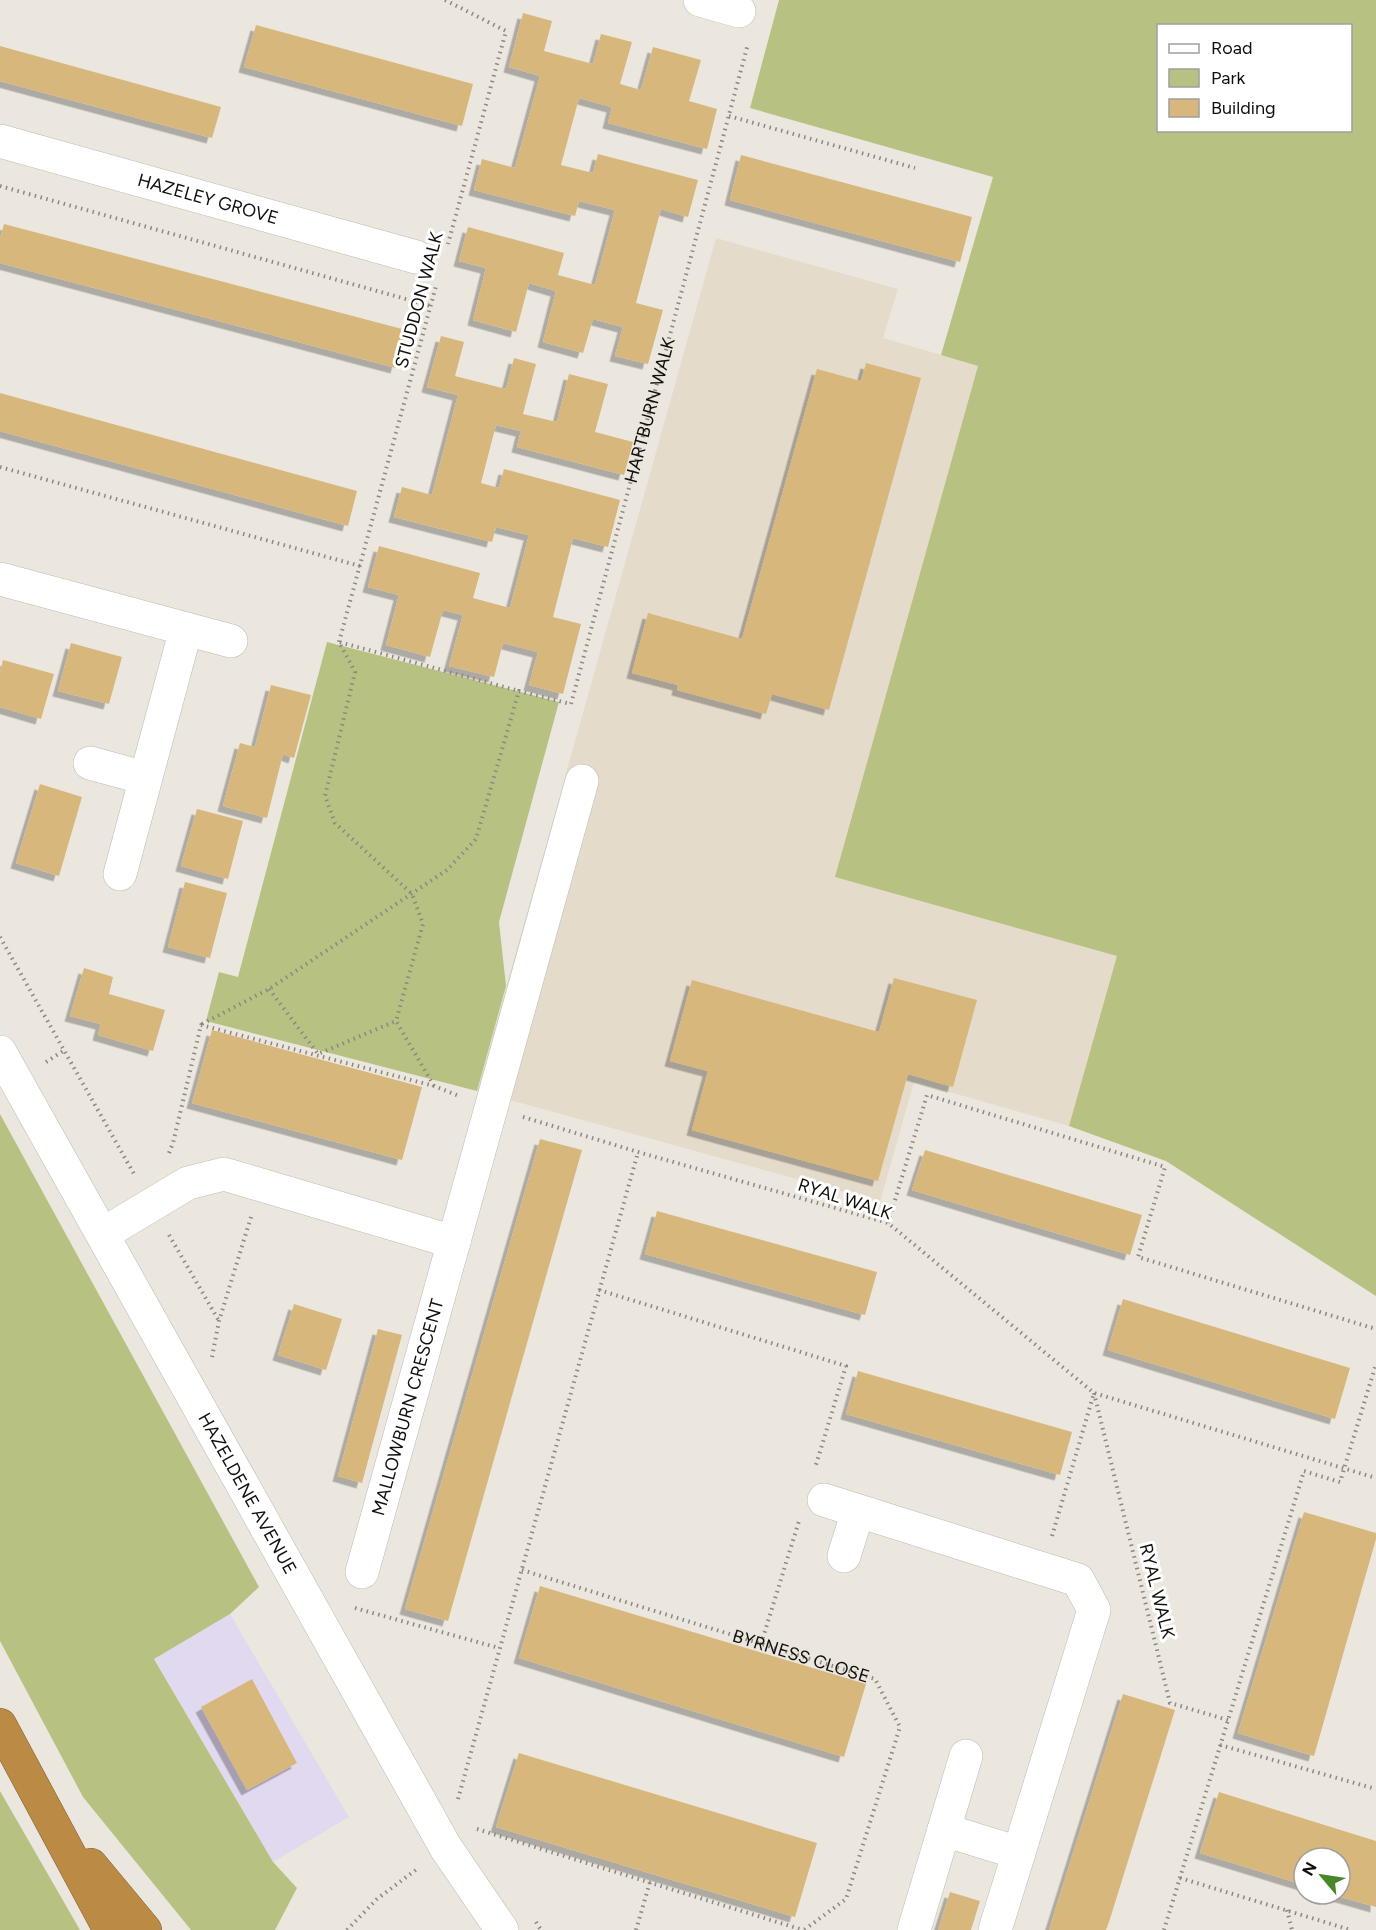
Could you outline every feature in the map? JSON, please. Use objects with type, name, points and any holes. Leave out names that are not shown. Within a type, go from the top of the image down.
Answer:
[{"type":"highway","points":[[0,1725],[110,1930]]},
{"type":"highway","points":[[50,1816],[145,1930]]},
{"type":"street","points":[[700,0],[744,26]]},
{"type":"street","name":"HAZELEY GROVE","points":[[0,141],[416,257]]},
{"type":"street","points":[[0,579],[231,641]]},
{"type":"street","points":[[120,874],[186,629]]},
{"type":"street","points":[[90,763],[146,778]]},
{"type":"street","name":"MALLOWBURN CRESCENT","points":[[362,1572],[582,781]]},
{"type":"street","name":"HAZELDENE AVENUE","points":[[0,1052],[446,1848],[502,1930]]},
{"type":"street","points":[[103,1234],[188,1183],[224,1174],[454,1242]]},
{"type":"street","points":[[813,1497],[1078,1580],[1094,1610],[995,1930]]},
{"type":"street","points":[[844,1556],[858,1511]]},
{"type":"street","points":[[914,1930],[966,1756]]},
{"type":"street","points":[[944,1830],[1019,1853]]},
{"type":"path","name":"STUDDON WALK","points":[[445,0],[506,31],[447,249]]},
{"type":"path","name":"HARTBURN WALK","points":[[519,691],[571,704],[729,116],[744,26]]},
{"type":"path","points":[[729,116],[915,168]]},
{"type":"path","points":[[0,186],[431,306]]},
{"type":"path","name":"STUDDON WALK","points":[[339,642],[437,283]]},
{"type":"path","points":[[0,467],[360,566]]},
{"type":"path","points":[[164,1163],[173,1143],[201,1025],[269,989],[412,894],[447,870],[476,839],[519,691],[339,642]]},
{"type":"path","points":[[339,642],[355,672],[325,796],[335,824],[412,894],[423,924],[396,1021],[434,1086]]},
{"type":"path","points":[[0,937],[219,1321]]},
{"type":"path","points":[[269,989],[318,1054],[396,1021]]},
{"type":"path","name":"RYAL WALK","points":[[201,1025],[434,1086],[487,1122],[540,1121],[638,1152],[888,1223],[1094,1393],[1376,1478]]},
{"type":"path","points":[[888,1223],[927,1095],[1165,1167],[1138,1257],[1376,1329]]},
{"type":"path","points":[[458,1799],[638,1152]]},
{"type":"path","points":[[599,1290],[846,1366],[813,1497],[761,1644]]},
{"type":"path","points":[[1164,1930],[1304,1471],[1340,1482],[1376,1364]]},
{"type":"path","points":[[1042,1569],[1094,1393]]},
{"type":"path","name":"RYAL WALK","points":[[1094,1393],[1170,1703],[1228,1720]]},
{"type":"path","name":"BYRNESS CLOSE","points":[[446,1848],[473,1828],[803,1930],[846,1899],[900,1727],[875,1680],[522,1570]]},
{"type":"path","points":[[362,1572],[352,1607],[500,1648]]},
{"type":"path","points":[[1220,1745],[1376,1789]]},
{"type":"path","points":[[347,1930],[377,1899],[446,1848]]},
{"type":"path","points":[[1180,1878],[1351,1930]]},
{"type":"path","points":[[636,1930],[650,1882]]},
{"type":"path","points":[[1287,1910],[1292,1930]]},
{"type":"shaded area","points":[[1376,0],[1376,1296],[1166,1161],[1069,1126],[914,1082],[880,1202],[477,1091],[716,238],[898,289],[883,338],[1069,392],[1348,132],[1352,132],[1352,24]]},
{"type":"shaded area","points":[[230,1614],[349,1817],[273,1862],[154,1658]]},
{"type":"green space","points":[[779,0],[1376,0],[1376,1296],[1166,1161],[1069,1126],[1117,956],[835,877],[978,366],[941,355],[993,177],[750,108]]},
{"type":"green space","points":[[327,642],[559,702],[499,922],[506,986],[477,1091],[206,1021],[219,972],[238,977]]},
{"type":"green space","points":[[0,1114],[259,1587],[230,1614],[154,1659],[273,1862],[297,1888],[275,1930],[191,1930],[83,1797],[0,1641]]},
{"type":"green space","points":[[0,1791],[80,1930],[0,1930]]},
{"type":"building","points":[[523,13],[552,21],[544,51],[593,64],[601,34],[632,42],[620,84],[641,90],[653,47],[701,60],[689,101],[717,109],[707,149],[608,123],[612,107],[579,98],[561,165],[593,173],[598,154],[698,180],[688,217],[661,209],[636,303],[663,310],[648,364],[615,356],[623,327],[593,319],[583,353],[543,342],[556,291],[529,283],[516,332],[473,320],[486,268],[459,261],[468,227],[564,253],[558,275],[595,285],[615,210],[579,201],[575,216],[474,190],[482,159],[515,168],[540,76],[509,67]]},
{"type":"building","points":[[256,25],[473,84],[462,126],[244,67]]},
{"type":"building","points":[[0,46],[221,107],[212,138],[0,81]]},
{"type":"building","points":[[741,155],[972,217],[960,262],[730,200]]},
{"type":"building","points":[[4,224],[406,330],[396,368],[0,263],[0,239]]},
{"type":"building","points":[[441,336],[464,342],[455,376],[506,389],[514,358],[536,364],[523,414],[557,422],[569,374],[608,384],[595,432],[633,442],[624,475],[517,447],[521,431],[496,425],[481,483],[499,488],[504,469],[620,500],[608,547],[573,538],[553,617],[581,624],[563,694],[529,685],[538,652],[503,643],[494,677],[449,666],[463,615],[443,610],[430,657],[386,645],[399,595],[368,587],[379,546],[480,573],[473,598],[510,608],[529,535],[496,527],[492,542],[394,517],[402,487],[432,495],[458,395],[427,387]]},
{"type":"building","points":[[866,363],[921,378],[829,710],[772,694],[766,714],[677,690],[678,685],[632,673],[648,613],[742,639],[817,369],[861,381]]},
{"type":"building","points":[[0,393],[357,491],[348,526],[0,431]]},
{"type":"building","points":[[71,643],[122,657],[109,704],[58,691]]},
{"type":"building","points":[[3,660],[54,674],[41,719],[0,707],[0,672]]},
{"type":"building","points":[[271,685],[311,695],[294,758],[283,754],[267,818],[223,806],[240,743],[255,747]]},
{"type":"building","points":[[40,784],[82,797],[59,876],[16,863]]},
{"type":"building","points":[[197,809],[243,821],[228,879],[181,866]]},
{"type":"building","points":[[185,882],[227,893],[210,958],[168,947]]},
{"type":"building","points":[[84,968],[113,977],[109,994],[165,1010],[153,1051],[98,1035],[101,1024],[70,1016]]},
{"type":"building","points":[[894,978],[977,1000],[953,1087],[908,1074],[878,1181],[692,1130],[708,1071],[670,1061],[692,980],[879,1032]]},
{"type":"building","points":[[212,1030],[422,1087],[402,1160],[192,1103]]},
{"type":"building","points":[[540,1139],[582,1150],[448,1621],[405,1609]]},
{"type":"building","points":[[925,1150],[1142,1215],[1130,1255],[912,1190]]},
{"type":"building","points":[[657,1211],[877,1272],[865,1315],[645,1254]]},
{"type":"building","points":[[1123,1299],[1350,1368],[1335,1419],[1108,1350]]},
{"type":"building","points":[[294,1304],[342,1319],[326,1370],[278,1355]]},
{"type":"building","points":[[378,1329],[402,1335],[362,1483],[338,1476]]},
{"type":"building","points":[[858,1371],[1072,1432],[1060,1475],[846,1414]]},
{"type":"building","points":[[1304,1512],[1376,1533],[1314,1756],[1238,1733]]},
{"type":"building","points":[[540,1586],[866,1684],[844,1757],[519,1658]]},
{"type":"building","points":[[252,1679],[297,1763],[247,1790],[201,1707]]},
{"type":"building","points":[[1123,1694],[1175,1710],[1109,1922],[1106,1930],[1049,1930]]},
{"type":"building","points":[[519,1753],[817,1843],[795,1917],[496,1827]]},
{"type":"building","points":[[1219,1792],[1376,1841],[1376,1907],[1352,1900],[1352,1846],[1292,1846],[1292,1881],[1200,1853]]},
{"type":"building","points":[[950,1892],[980,1901],[971,1930],[938,1930]]}]
